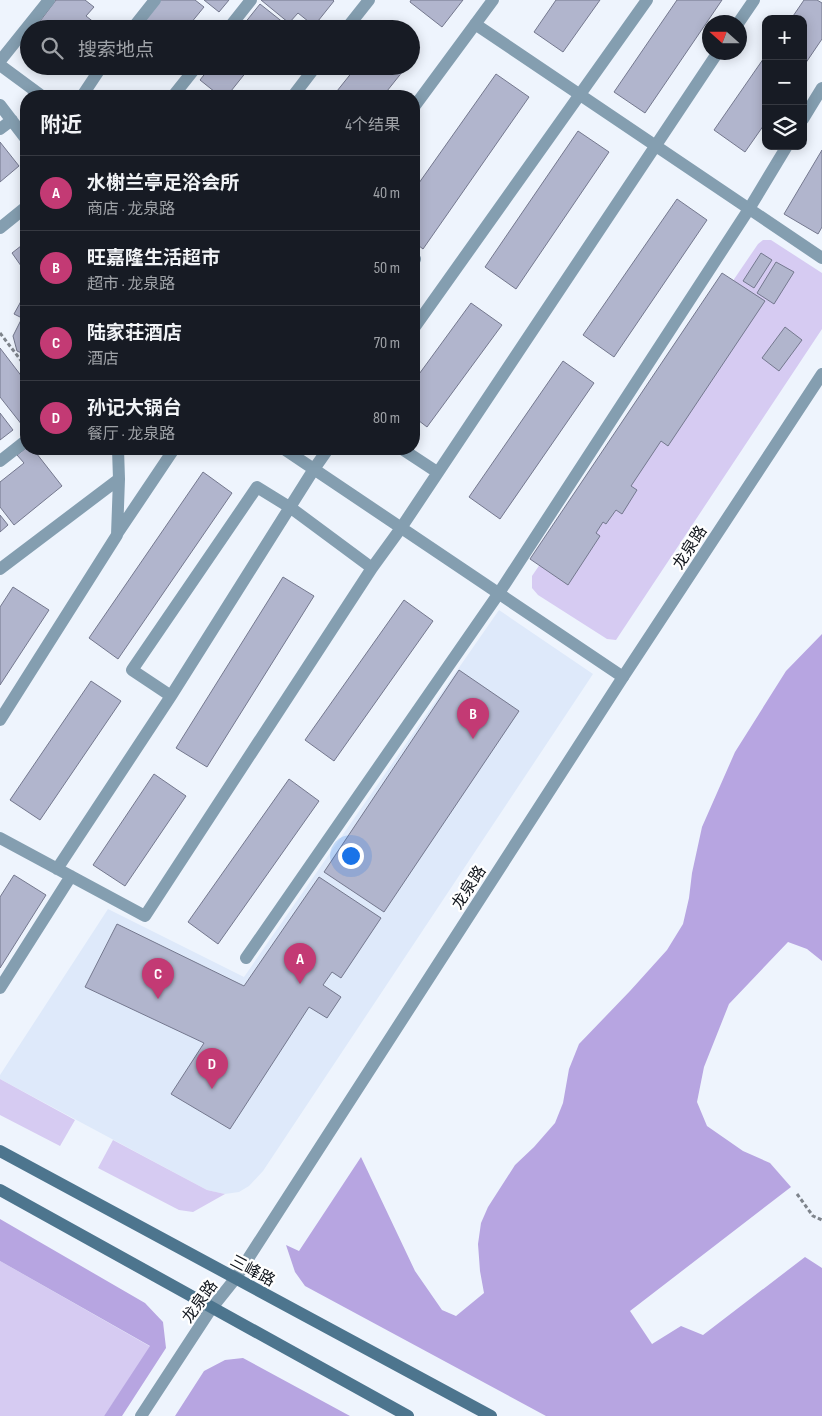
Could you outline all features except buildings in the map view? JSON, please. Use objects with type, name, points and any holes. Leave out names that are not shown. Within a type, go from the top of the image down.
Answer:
[{"type":"main road","name":"三峰路","points":[[0,1151],[491,1416]]},
{"type":"main road","points":[[0,1190],[211,1309],[408,1416]]},
{"type":"street","points":[[33,20],[49,0]]},
{"type":"street","points":[[139,20],[155,0]]},
{"type":"street","points":[[235,20],[251,0]]},
{"type":"street","points":[[353,20],[369,0]]},
{"type":"street","points":[[420,99],[493,0]]},
{"type":"street","points":[[420,320],[647,0]]},
{"type":"street","points":[[744,15],[754,0]]},
{"type":"street","points":[[475,24],[822,258]]},
{"type":"street","points":[[0,61],[20,36]]},
{"type":"street","points":[[0,838],[145,916],[372,568],[713,60]]},
{"type":"street","points":[[0,65],[34,90]]},
{"type":"street","points":[[86,90],[96,75]]},
{"type":"street","points":[[178,90],[190,75]]},
{"type":"street","points":[[298,90],[309,75]]},
{"type":"street","points":[[807,112],[822,88]]},
{"type":"street","points":[[0,105],[20,131]]},
{"type":"street","points":[[0,129],[12,120]]},
{"type":"street","points":[[246,958],[499,593],[749,209],[785,150]]},
{"type":"street","points":[[0,228],[20,212]]},
{"type":"street","name":"龙泉路","points":[[141,1416],[211,1309],[235,1279],[623,677],[822,374]]},
{"type":"street","points":[[0,461],[20,445]]},
{"type":"street","points":[[117,535],[118,455]]},
{"type":"street","points":[[0,720],[170,455]]},
{"type":"street","points":[[293,455],[623,677]]},
{"type":"street","points":[[57,869],[172,696],[324,455]]},
{"type":"street","points":[[411,455],[437,472]]},
{"type":"street","points":[[0,569],[119,479]]},
{"type":"street","points":[[172,696],[132,670],[257,487],[290,508],[372,568]]},
{"type":"street","points":[[0,988],[71,876]]},
{"type":"path","points":[[0,332],[20,359]]},
{"type":"path","points":[[797,1194],[812,1216],[822,1220]]},
{"type":"shaded area","points":[[763,240],[771,240],[822,273],[822,329],[616,640],[607,639],[538,595],[532,588],[532,576],[758,244]]},
{"type":"shaded area","points":[[499,610],[593,674],[263,1171],[249,1186],[239,1192],[225,1194],[207,1190],[0,1079],[0,1075],[108,909],[244,977]]},
{"type":"shaded area","points":[[822,634],[822,961],[807,949],[788,942],[729,1004],[704,1067],[697,1102],[707,1126],[743,1151],[770,1163],[791,1187],[630,1311],[652,1344],[681,1326],[703,1335],[805,1257],[822,1268],[822,1416],[546,1416],[305,1286],[295,1272],[286,1245],[299,1251],[361,1157],[415,1271],[442,1310],[456,1316],[484,1293],[478,1244],[481,1223],[488,1207],[515,1165],[555,1123],[563,1103],[569,1069],[579,1044],[667,950],[683,924],[702,827],[735,752],[786,671]]},
{"type":"shaded area","points":[[0,1079],[75,1120],[60,1146],[0,1115]]},
{"type":"shaded area","points":[[113,1140],[207,1190],[225,1194],[193,1212],[179,1210],[98,1168]]},
{"type":"shaded area","points":[[0,1219],[145,1303],[163,1322],[166,1348],[122,1416],[104,1416],[150,1346],[0,1261]]},
{"type":"shaded area","points":[[0,1261],[151,1347],[104,1416],[0,1416]]},
{"type":"shaded area","points":[[243,1358],[350,1416],[175,1416],[204,1371],[225,1360]]},
{"type":"place","name":"旺嘉隆生活超市","points":[[473,739]]},
{"type":"place","name":"水榭兰亭足浴会所","points":[[300,984]]},
{"type":"place","name":"陆家荘酒店","points":[[158,999]]},
{"type":"place","name":"孙记大锅台","points":[[212,1089]]}]
